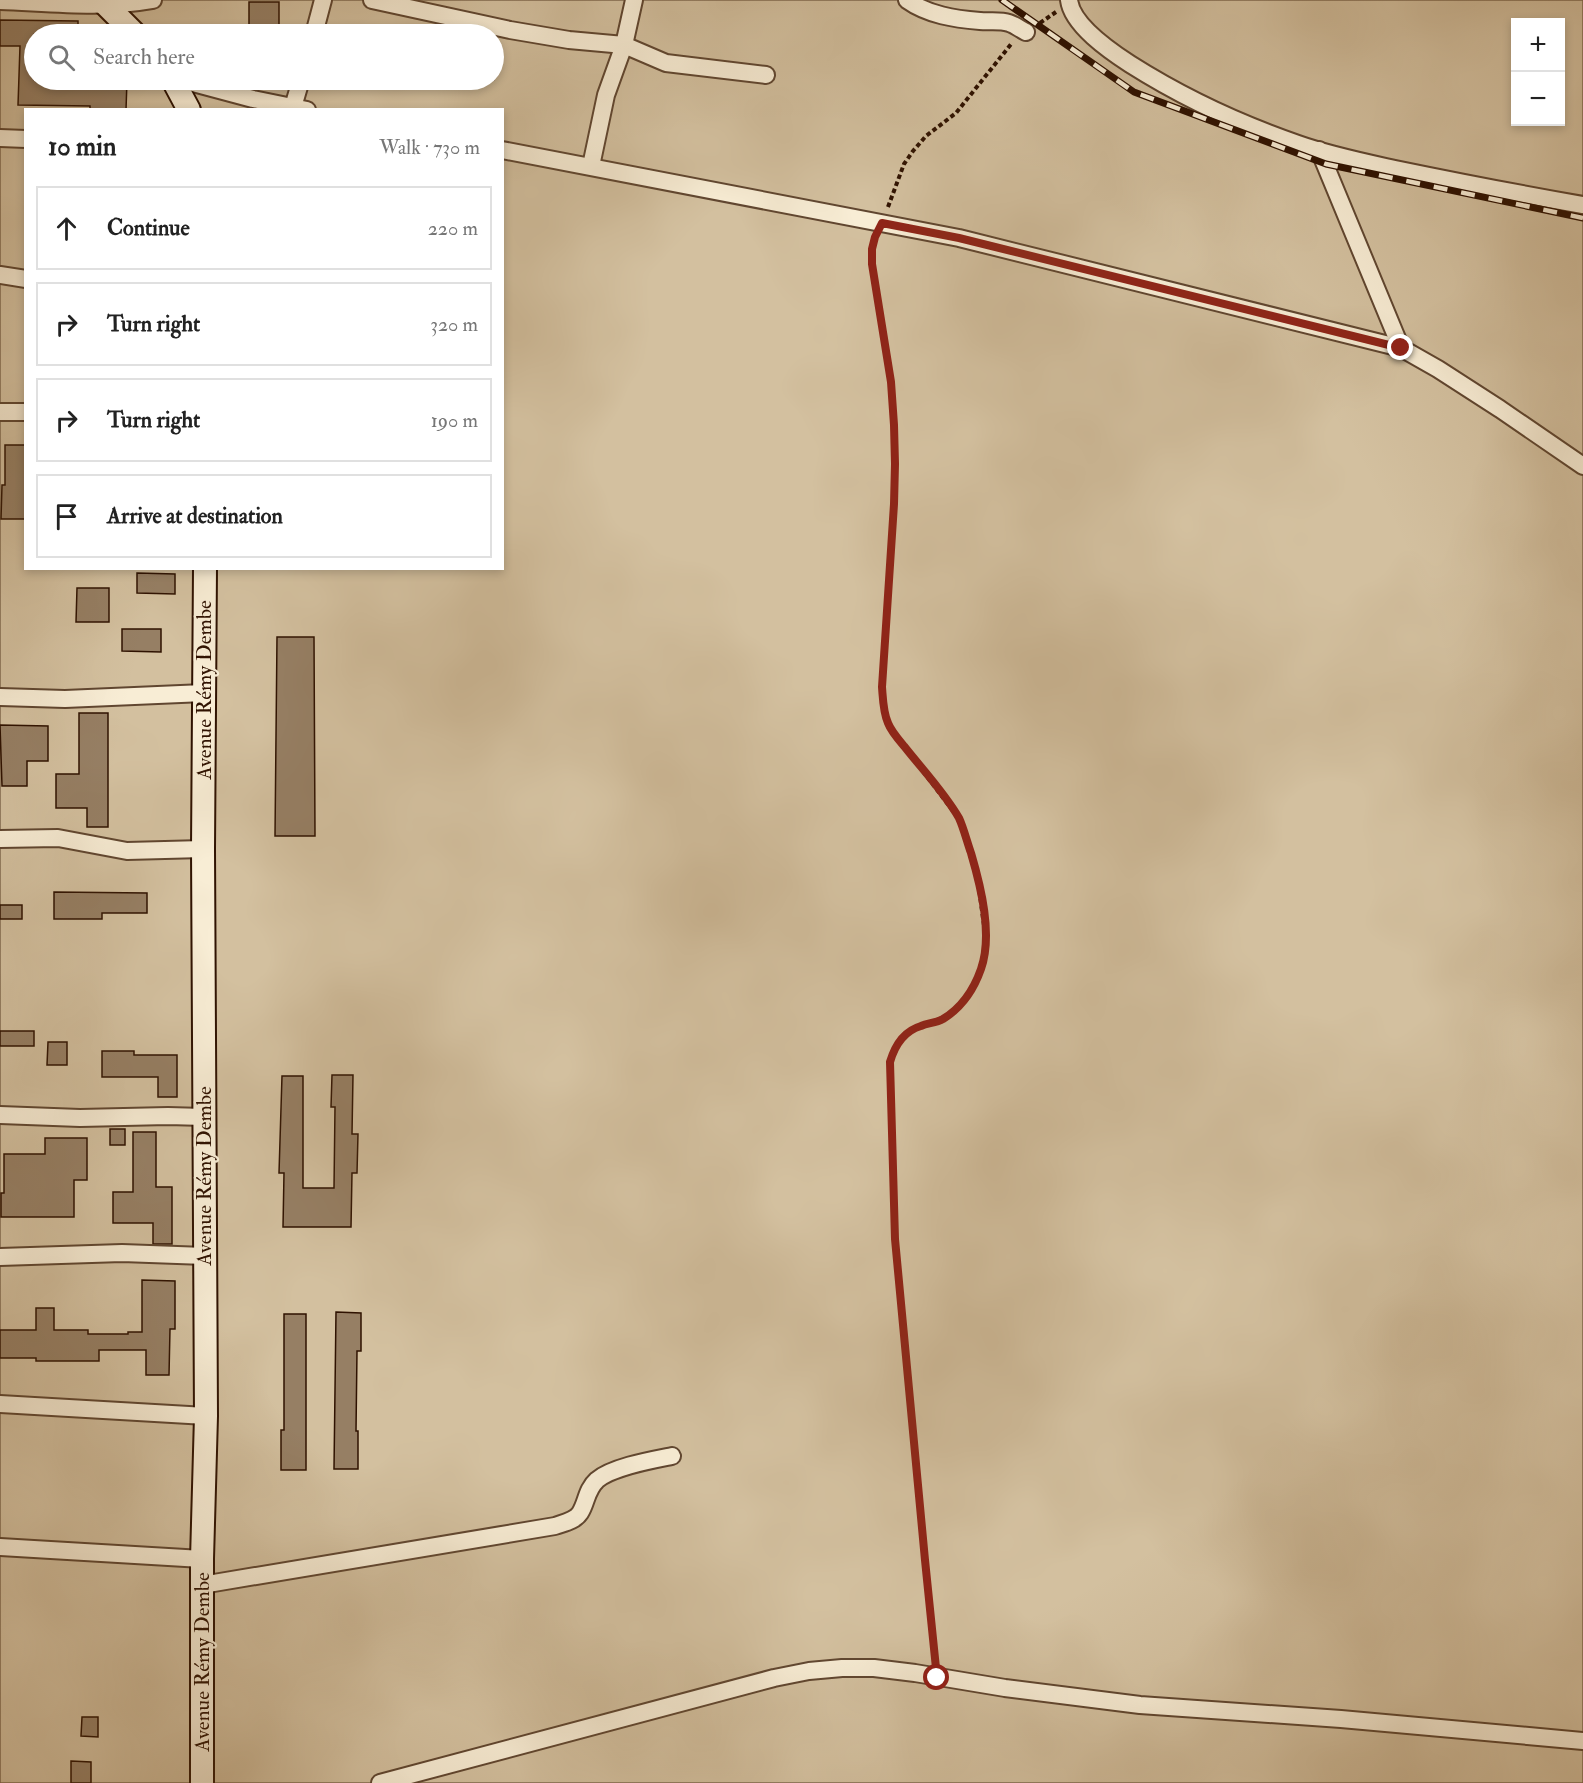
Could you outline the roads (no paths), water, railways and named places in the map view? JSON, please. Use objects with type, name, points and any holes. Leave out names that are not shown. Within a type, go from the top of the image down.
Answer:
[{"type":"street","points":[[0,1],[132,4],[153,0]]},
{"type":"street","points":[[317,24],[323,0]]},
{"type":"street","points":[[372,0],[482,24]]},
{"type":"street","points":[[591,166],[606,95],[624,45],[634,0]]},
{"type":"street","points":[[907,0],[926,11],[940,15],[1004,22],[1026,32]]},
{"type":"street","points":[[104,2],[125,24]]},
{"type":"street","points":[[1069,2],[1076,17],[1087,30],[1113,53],[1150,77],[1240,121],[1299,145],[1455,181],[1583,206]]},
{"type":"street","points":[[504,29],[568,40],[624,45],[666,63],[766,75]]},
{"type":"street","points":[[178,90],[188,108]]},
{"type":"street","points":[[219,90],[300,108],[301,90]]},
{"type":"street","points":[[0,138],[24,139]]},
{"type":"street","points":[[504,150],[970,241],[1401,348],[1500,409],[1583,466]]},
{"type":"street","points":[[1319,150],[1401,348]]},
{"type":"street","points":[[0,275],[24,279]]},
{"type":"street","points":[[0,412],[24,412]]},
{"type":"street","name":"Avenue Rémy Dembe","points":[[202,1783],[202,1559],[206,1416],[203,849],[205,570]]},
{"type":"street","points":[[0,697],[65,699],[204,693]]},
{"type":"street","points":[[0,839],[58,838],[127,851],[203,849]]},
{"type":"street","points":[[0,1115],[80,1118],[204,1117]]},
{"type":"street","points":[[0,1257],[122,1253],[205,1256]]},
{"type":"street","points":[[0,1404],[206,1416]]},
{"type":"street","points":[[202,1585],[555,1526],[579,1514],[590,1487],[608,1473],[672,1456]]},
{"type":"street","points":[[0,1547],[202,1559]]},
{"type":"street","points":[[380,1783],[774,1678],[809,1671],[842,1668],[873,1668],[915,1673],[1005,1688],[1140,1705],[1341,1719],[1583,1742]]},
{"type":"railway","points":[[1002,0],[1134,92],[1326,164],[1583,218]]}]
